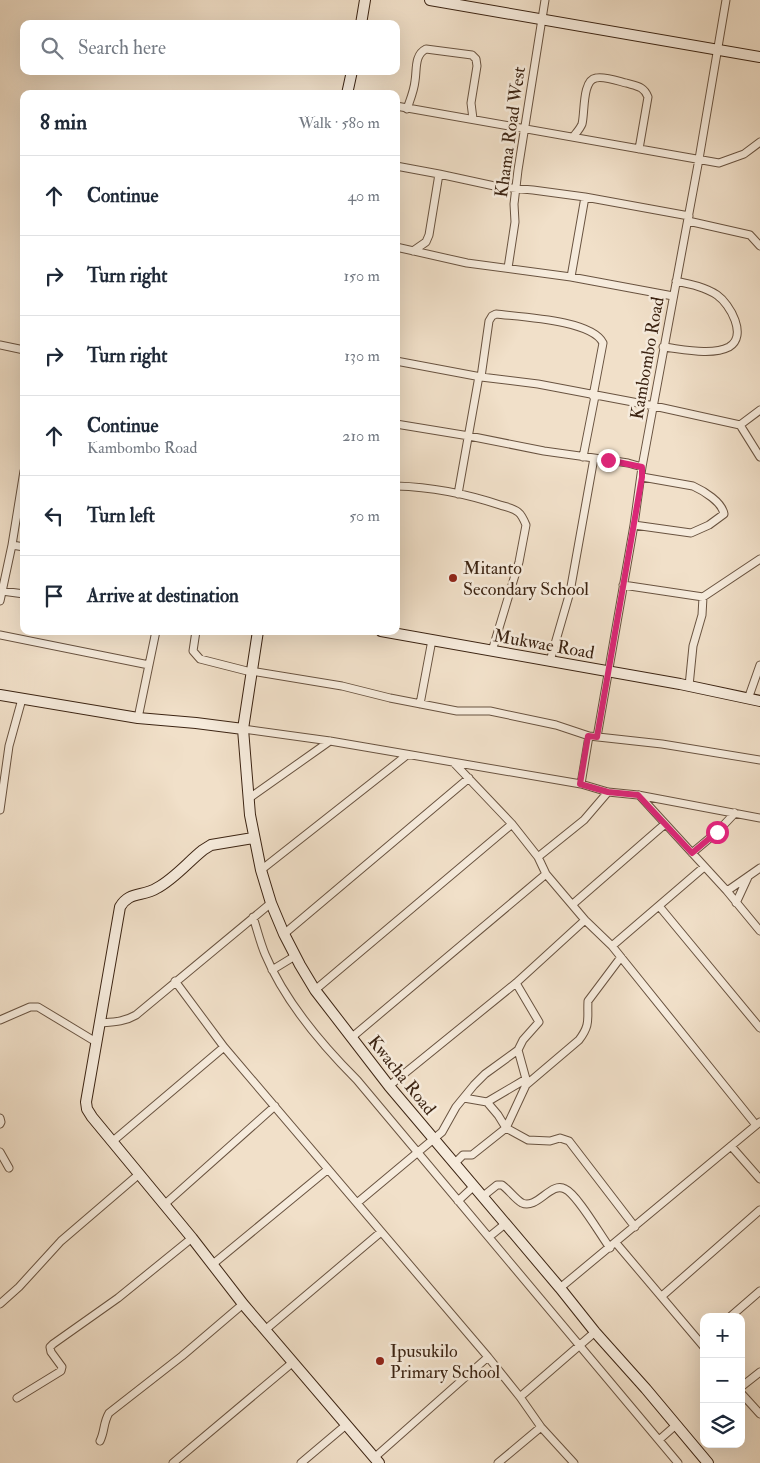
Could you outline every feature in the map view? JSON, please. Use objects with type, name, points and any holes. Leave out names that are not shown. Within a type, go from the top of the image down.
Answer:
[{"type":"street","points":[[362,20],[365,0]]},
{"type":"street","points":[[430,0],[760,57]]},
{"type":"street","name":"Khama Road West","points":[[508,268],[515,222],[514,204],[518,170],[526,128],[541,20],[546,0]]},
{"type":"street","name":"Kambombo Road","points":[[597,737],[642,477],[642,467],[700,159],[726,0]]},
{"type":"street","points":[[407,109],[416,80],[418,56],[422,51],[426,49],[472,56],[476,59],[477,66],[471,103],[473,120]]},
{"type":"street","points":[[349,90],[351,75]]},
{"type":"street","points":[[573,137],[582,123],[587,86],[591,80],[596,78],[619,81],[640,86],[646,91],[648,97],[639,149]]},
{"type":"street","points":[[400,107],[719,163],[744,154],[760,142]]},
{"type":"street","points":[[400,167],[500,188],[585,197],[689,218],[750,236],[760,246]]},
{"type":"street","points":[[413,251],[426,242],[429,235],[439,174]]},
{"type":"street","points":[[571,276],[585,197]]},
{"type":"street","points":[[400,248],[467,263],[571,276],[673,296]]},
{"type":"street","points":[[664,347],[713,351],[728,348],[736,342],[738,335],[732,316],[724,302],[716,295],[691,284],[676,281]]},
{"type":"street","points":[[458,494],[489,321],[496,314],[575,325],[596,334],[603,343],[583,457]]},
{"type":"street","points":[[0,345],[20,349]]},
{"type":"street","points":[[400,362],[538,384],[654,406],[740,425],[760,457]]},
{"type":"street","points":[[740,425],[760,410]]},
{"type":"street","points":[[400,425],[583,457],[628,463],[642,467]]},
{"type":"street","points":[[550,661],[570,592],[594,458]]},
{"type":"street","points":[[634,525],[691,533],[709,525],[724,514],[721,506],[700,489],[693,486],[642,477]]},
{"type":"street","points":[[400,486],[417,487],[478,498],[520,513],[526,525],[519,562],[492,652]]},
{"type":"street","points":[[0,600],[20,506]]},
{"type":"street","points":[[12,545],[20,546]]},
{"type":"street","points":[[623,585],[702,597],[760,559]]},
{"type":"street","points":[[2,591],[20,593]]},
{"type":"street","points":[[689,686],[693,646],[702,615],[702,597]]},
{"type":"street","name":"Mukwae Road","points":[[400,634],[609,671],[760,701]]},
{"type":"street","points":[[0,635],[149,664]]},
{"type":"street","points":[[138,718],[155,635]]},
{"type":"street","points":[[195,635],[193,651],[200,659],[251,672],[342,686],[457,711],[469,710],[498,713],[556,725],[588,736],[662,744],[760,760]]},
{"type":"street","name":"Kwacha Road","points":[[257,635],[243,729],[248,799],[253,838],[261,870],[271,903],[295,956],[316,990],[389,1086],[595,1332],[708,1463]]},
{"type":"street","points":[[420,704],[432,640]]},
{"type":"street","points":[[748,700],[760,665]]},
{"type":"street","points":[[0,695],[138,718],[196,723],[330,741],[580,784],[608,792],[638,795],[760,818]]},
{"type":"street","points":[[0,810],[9,746],[22,699]]},
{"type":"street","points":[[580,784],[588,736]]},
{"type":"street","points":[[248,799],[330,741]]},
{"type":"street","points":[[261,870],[407,754]]},
{"type":"street","points":[[455,764],[512,824],[538,857],[546,874],[585,920],[612,946],[758,1124],[560,1288]]},
{"type":"street","points":[[284,934],[469,778]]},
{"type":"street","points":[[538,857],[584,820],[608,792]]},
{"type":"street","points":[[638,795],[760,931]]},
{"type":"street","points":[[692,853],[717,832],[735,813]]},
{"type":"street","points":[[316,990],[512,824]]},
{"type":"street","points":[[573,904],[666,824]]},
{"type":"street","points":[[253,838],[211,846],[198,854],[156,889],[130,896],[124,900],[120,907],[96,1042],[86,1102],[87,1109],[138,1175],[213,1264],[243,1304],[376,1460],[488,1357]]},
{"type":"street","points":[[612,946],[704,867]]},
{"type":"street","points":[[727,892],[760,868]]},
{"type":"street","points":[[352,1038],[546,874]]},
{"type":"street","points":[[736,903],[748,877]]},
{"type":"street","points":[[100,1023],[127,1020],[271,903]]},
{"type":"street","points":[[659,906],[760,1028]]},
{"type":"street","points":[[253,917],[264,953],[272,970],[308,1024],[678,1463]]},
{"type":"street","points":[[389,1086],[516,983],[585,920]]},
{"type":"street","points":[[272,970],[295,956]]},
{"type":"street","points":[[464,1098],[487,1102],[525,1083],[579,1040],[586,1031],[589,1020],[588,1001],[621,957]]},
{"type":"street","points":[[175,981],[224,1047],[488,1357],[541,1427],[574,1463]]},
{"type":"street","points":[[357,1203],[444,1130],[456,1107],[474,1085],[485,1074],[518,1050],[523,1040],[539,1022],[516,983]]},
{"type":"street","points":[[0,1020],[30,1007],[38,1007],[96,1042]]},
{"type":"street","points":[[113,1141],[224,1047]]},
{"type":"street","points":[[454,1164],[463,1155],[472,1155],[506,1128],[526,1079],[518,1050]]},
{"type":"street","points":[[487,1102],[498,1114],[506,1128],[528,1140],[560,1138],[569,1141],[635,1227]]},
{"type":"street","points":[[164,1204],[275,1106]]},
{"type":"street","points":[[0,1118],[2,1122],[0,1124]]},
{"type":"street","points":[[731,1146],[760,1179]]},
{"type":"street","points":[[0,1152],[9,1168]]},
{"type":"street","points":[[213,1264],[327,1170]]},
{"type":"street","points":[[0,1304],[19,1287],[61,1242],[138,1175]]},
{"type":"street","points":[[482,1197],[496,1185],[502,1185],[523,1203],[528,1204],[558,1188],[565,1188],[613,1246],[662,1296],[700,1340]]},
{"type":"street","points":[[458,1201],[473,1187]]},
{"type":"street","points":[[662,1296],[760,1210]]},
{"type":"street","points":[[489,1237],[505,1224]]},
{"type":"street","points":[[265,1330],[381,1232]]},
{"type":"street","points":[[18,1398],[61,1371],[62,1367],[51,1352],[50,1347],[53,1344],[118,1298],[192,1238]]},
{"type":"street","points":[[735,1313],[760,1292]]},
{"type":"street","points":[[100,1441],[104,1433],[104,1423],[109,1413],[182,1356],[243,1304]]},
{"type":"street","points":[[520,1397],[595,1332]]},
{"type":"street","points":[[174,1463],[292,1363]]},
{"type":"street","points":[[745,1384],[760,1372]]},
{"type":"street","points":[[745,1397],[760,1414]]},
{"type":"street","points":[[301,1463],[346,1425]]},
{"type":"street","points":[[659,1440],[676,1425]]},
{"type":"street","points":[[498,1463],[541,1427]]},
{"type":"place","name":"Mitanto Secondary School","points":[[453,578]]},
{"type":"place","name":"Ipusukilo Primary School","points":[[380,1361]]},
{"type":"route","points":[[608,460],[642,467],[642,477],[597,737],[588,736],[580,784],[608,792],[638,795],[692,853],[717,832]]}]
